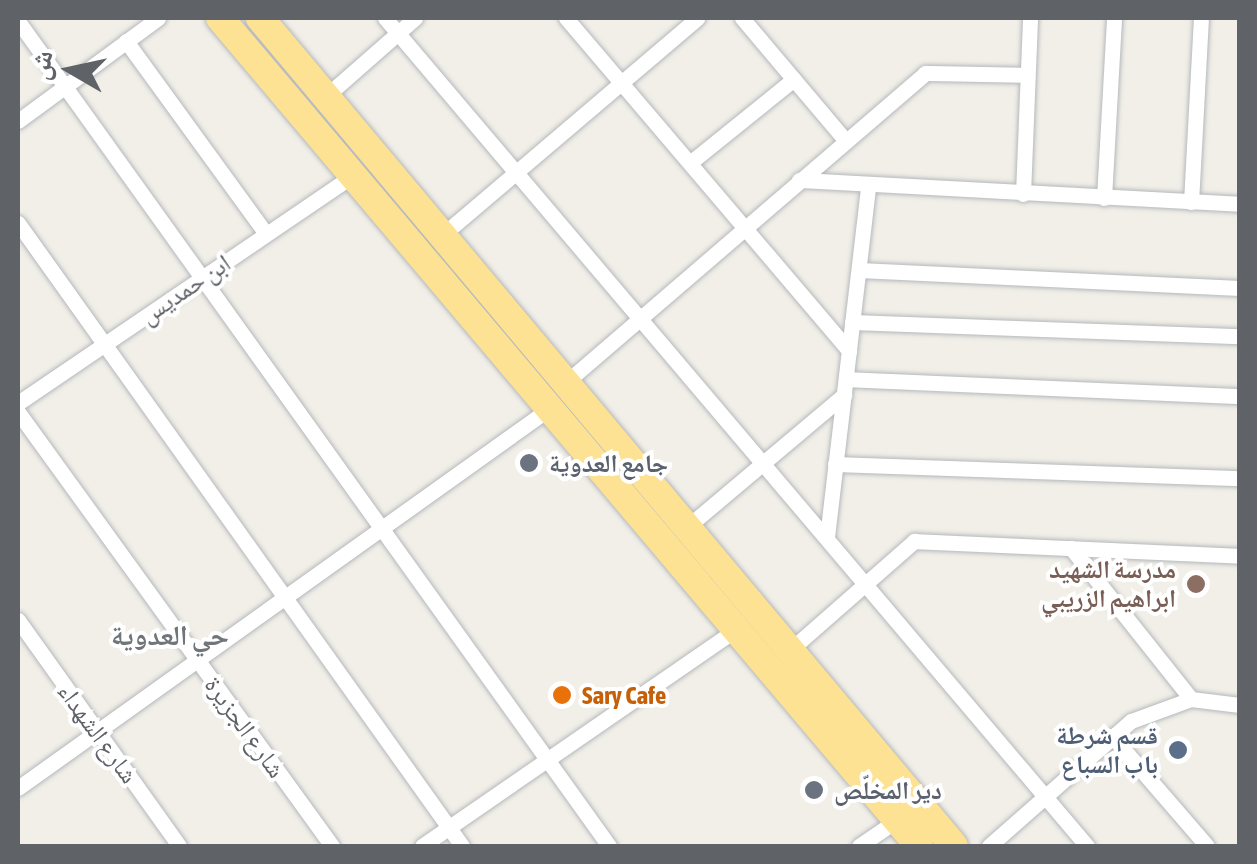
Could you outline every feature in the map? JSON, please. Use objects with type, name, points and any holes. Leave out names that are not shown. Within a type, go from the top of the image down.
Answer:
[{"type":"highway","points":[[220,18],[354,175],[557,396],[686,528],[954,846]]},
{"type":"highway","points":[[266,20],[440,237],[736,629],[919,846]]},
{"type":"street","points":[[18,121],[158,18]]},
{"type":"street","points":[[385,18],[1086,846]]},
{"type":"street","points":[[325,97],[415,18]]},
{"type":"street","points":[[566,18],[849,351]]},
{"type":"street","points":[[440,237],[697,18]]},
{"type":"street","points":[[742,18],[846,140]]},
{"type":"street","points":[[1023,194],[1030,18]]},
{"type":"street","points":[[1104,198],[1114,18]]},
{"type":"street","points":[[1191,202],[1201,18]]},
{"type":"street","points":[[18,21],[199,280],[610,846]]},
{"type":"street","points":[[126,41],[266,234]]},
{"type":"street","points":[[18,788],[197,661],[288,602],[557,396],[638,316],[926,73],[1027,75]]},
{"type":"street","points":[[691,162],[794,79]]},
{"type":"street","name":"ابن حمديس","points":[[18,403],[354,175]]},
{"type":"street","points":[[798,180],[1240,204]]},
{"type":"street","points":[[827,537],[868,186]]},
{"type":"street","points":[[18,223],[462,846]]},
{"type":"street","points":[[858,270],[1240,288]]},
{"type":"street","points":[[852,322],[1240,336]]},
{"type":"street","points":[[686,528],[844,387],[1240,396]]},
{"type":"street","name":"شارع الجزيرة","points":[[18,412],[332,846]]},
{"type":"street","points":[[835,464],[1240,478]]},
{"type":"street","points":[[790,652],[914,541],[1240,556]]},
{"type":"street","points":[[1071,548],[1191,699]]},
{"type":"street","name":"شارع الشهداء","points":[[18,620],[179,846]]},
{"type":"street","points":[[422,846],[736,629]]},
{"type":"street","points":[[989,846],[1112,736],[1191,699],[1240,705]]},
{"type":"street","points":[[1112,736],[1207,846]]},
{"type":"street","points":[[859,846],[897,820]]},
{"type":"place","name":"جامع العدوية","points":[[529,463]]},
{"type":"place","name":"مدرسة الشهيد ابراهيم الزريبي","points":[[1196,584]]},
{"type":"place","name":"Sary Cafe","points":[[562,695]]},
{"type":"place","name":"قسم شرطة باب السباع","points":[[1178,750]]},
{"type":"place","name":"دير المخلّص","points":[[814,790]]},
{"type":"district","name":"حي العدوية","points":[[170,635]]}]
